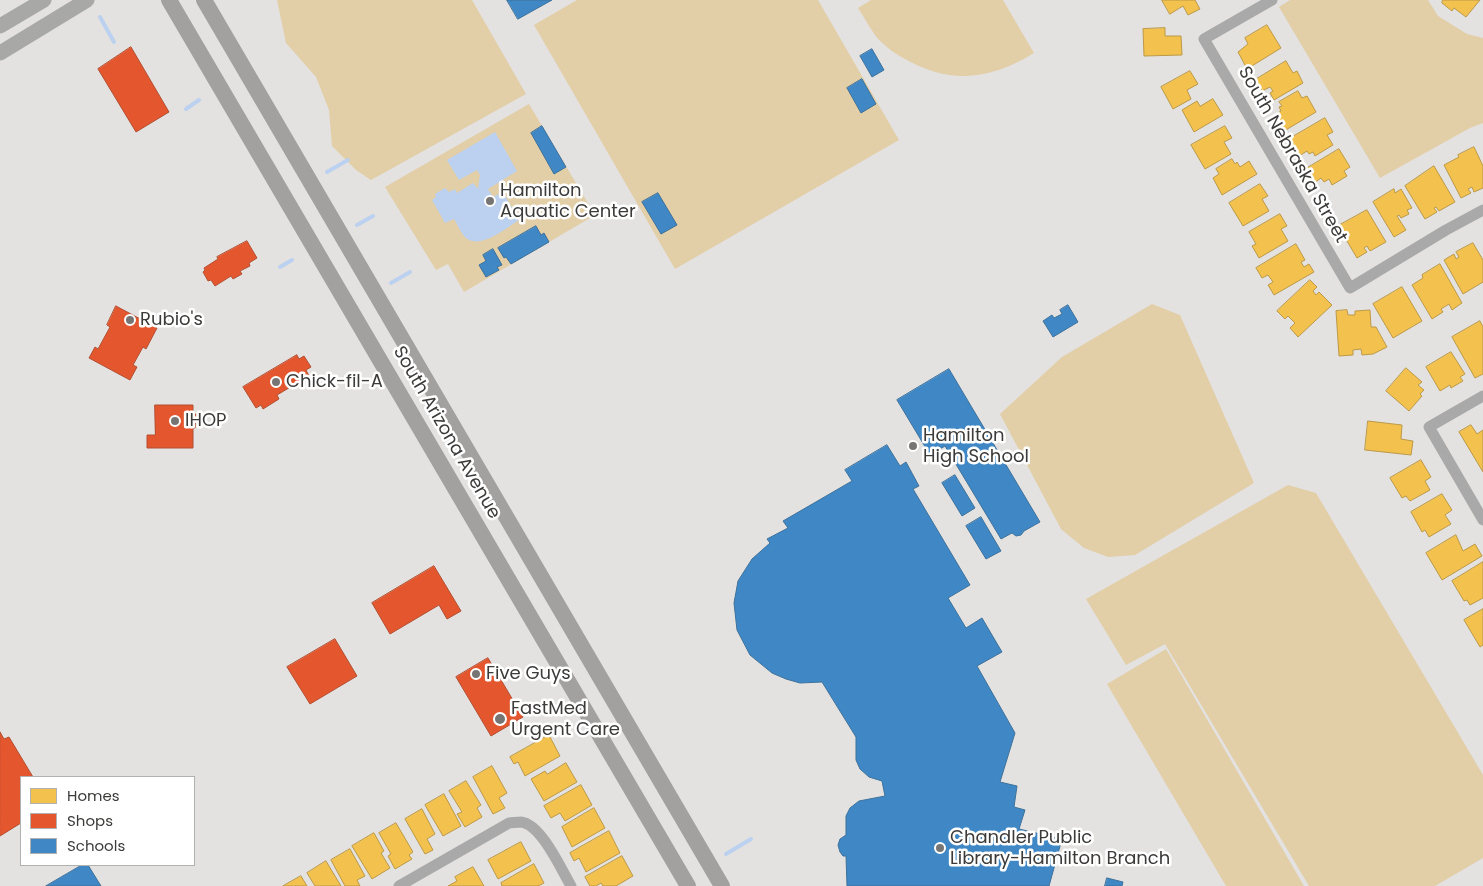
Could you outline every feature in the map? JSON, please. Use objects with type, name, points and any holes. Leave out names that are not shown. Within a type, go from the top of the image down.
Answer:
[{"type":"main road","points":[[0,26],[44,0]]},
{"type":"main road","points":[[0,53],[87,0]]},
{"type":"main road","name":"South Arizona Avenue","points":[[169,0],[688,886]]},
{"type":"main road","name":"South Arizona Avenue","points":[[204,0],[722,886]]},
{"type":"street","name":"South Nebraska Street","points":[[1272,0],[1204,39],[1350,288],[1483,210]]},
{"type":"street","points":[[1483,396],[1429,427],[1483,520]]},
{"type":"street","points":[[399,886],[412,883],[509,823],[522,822],[535,829],[544,840],[571,886]]},
{"type":"shaded area","points":[[277,0],[472,0],[526,94],[371,180],[356,170],[332,146],[329,110],[316,77],[286,43]]},
{"type":"shaded area","points":[[577,0],[818,0],[899,140],[675,269],[534,25]]},
{"type":"shaded area","points":[[871,0],[1003,0],[1034,53],[1003,69],[971,76],[955,76],[923,68],[896,54],[879,40],[858,8]]},
{"type":"shaded area","points":[[1290,0],[1428,0],[1438,16],[1467,34],[1483,38],[1483,123],[1470,128],[1380,178],[1279,7]]},
{"type":"shaded area","name":"Hamilton Aquatic Center","points":[[529,104],[595,215],[464,292],[448,264],[436,270],[385,187]]},
{"type":"shaded area","points":[[1152,304],[1180,315],[1254,483],[1135,555],[1108,557],[1084,548],[1061,529],[1000,414],[1062,357]]},
{"type":"shaded area","points":[[1288,485],[1316,493],[1483,775],[1483,858],[1435,886],[1309,886],[1165,644],[1126,665],[1086,599]]},
{"type":"shaded area","points":[[1166,649],[1304,886],[1226,886],[1107,684]]},
{"type":"water","points":[[495,132],[517,171],[488,189],[493,197],[503,192],[519,220],[492,237],[477,241],[470,240],[464,236],[454,219],[445,223],[432,200],[436,197],[435,194],[445,188],[449,192],[455,189],[457,193],[473,183],[478,189],[480,175],[477,170],[459,180],[447,160]]},
{"type":"building: Homes","points":[[1162,0],[1195,0],[1200,9],[1188,15],[1183,6],[1170,14]]},
{"type":"building: Homes","points":[[1443,0],[1480,0],[1466,17],[1454,8],[1452,11],[1442,3]]},
{"type":"building: Homes","points":[[1267,25],[1281,48],[1247,69],[1238,52],[1248,44],[1245,38]]},
{"type":"building: Homes","points":[[1165,28],[1165,36],[1181,36],[1182,55],[1144,56],[1143,29]]},
{"type":"building: Homes","points":[[1286,61],[1293,73],[1297,71],[1303,83],[1274,100],[1270,93],[1273,91],[1270,87],[1262,91],[1255,80]]},
{"type":"building: Homes","points":[[1190,71],[1198,84],[1187,90],[1191,99],[1173,109],[1161,87]]},
{"type":"building: Homes","points":[[1298,91],[1302,98],[1307,96],[1316,112],[1284,131],[1274,115],[1281,111],[1279,107],[1282,106],[1279,102]]},
{"type":"building: Homes","points":[[1213,99],[1223,115],[1194,132],[1182,110],[1197,101],[1200,106]]},
{"type":"building: Homes","points":[[1325,118],[1333,132],[1327,135],[1333,145],[1315,156],[1313,152],[1309,154],[1307,151],[1299,156],[1289,139]]},
{"type":"building: Homes","points":[[1225,126],[1232,138],[1224,142],[1231,154],[1205,169],[1191,145]]},
{"type":"building: Homes","points":[[1474,147],[1483,166],[1483,188],[1474,192],[1472,187],[1468,189],[1471,193],[1461,198],[1444,165]]},
{"type":"building: Homes","points":[[1339,149],[1350,167],[1344,171],[1347,176],[1332,185],[1329,179],[1324,182],[1321,178],[1313,184],[1304,170]]},
{"type":"building: Homes","points":[[1232,159],[1240,167],[1249,161],[1257,174],[1222,195],[1213,178],[1219,174],[1216,169]]},
{"type":"building: Homes","points":[[1434,166],[1455,202],[1439,211],[1436,207],[1434,208],[1437,212],[1425,219],[1405,186]]},
{"type":"building: Homes","points":[[1260,184],[1268,196],[1262,199],[1269,211],[1243,226],[1229,203]]},
{"type":"building: Homes","points":[[1394,189],[1395,193],[1401,189],[1412,208],[1407,210],[1409,214],[1401,218],[1399,215],[1397,216],[1406,230],[1394,237],[1373,202]]},
{"type":"building: Homes","points":[[1367,210],[1386,242],[1370,251],[1367,246],[1364,248],[1367,252],[1357,258],[1338,226]]},
{"type":"building: Homes","points":[[1280,214],[1287,226],[1281,229],[1288,241],[1259,258],[1252,246],[1256,244],[1249,232]]},
{"type":"building: Homes","points":[[1473,243],[1483,260],[1483,282],[1463,294],[1444,260],[1454,254],[1456,259],[1459,257],[1456,252]]},
{"type":"building: Homes","points":[[1296,244],[1305,260],[1301,262],[1304,267],[1309,264],[1314,272],[1274,295],[1268,285],[1273,282],[1268,275],[1262,278],[1256,268]]},
{"type":"building: Homes","points":[[1440,264],[1462,303],[1452,310],[1449,304],[1441,309],[1443,312],[1432,319],[1412,285],[1423,278],[1422,275]]},
{"type":"building: Homes","points":[[1310,280],[1317,287],[1313,291],[1316,295],[1319,292],[1332,305],[1298,337],[1290,328],[1295,323],[1288,316],[1285,319],[1277,311]]},
{"type":"building: Homes","points":[[1402,287],[1422,321],[1393,338],[1373,304]]},
{"type":"building: Homes","points":[[1347,310],[1348,315],[1355,315],[1355,311],[1370,310],[1371,327],[1376,327],[1387,347],[1373,354],[1362,355],[1361,349],[1353,350],[1353,355],[1339,356],[1336,311]]},
{"type":"building: Homes","points":[[1480,321],[1483,327],[1483,374],[1475,378],[1452,337]]},
{"type":"building: Homes","points":[[1451,352],[1465,374],[1460,377],[1463,381],[1451,388],[1450,385],[1440,391],[1426,367]]},
{"type":"building: Homes","points":[[1406,368],[1422,382],[1418,385],[1424,390],[1420,394],[1422,396],[1409,411],[1386,391]]},
{"type":"building: Homes","points":[[1368,421],[1402,425],[1401,439],[1413,441],[1411,455],[1365,450]]},
{"type":"building: Homes","points":[[1471,425],[1477,434],[1483,430],[1483,472],[1459,432]]},
{"type":"building: Homes","points":[[1421,460],[1431,477],[1425,481],[1430,490],[1410,501],[1406,496],[1402,498],[1390,478]]},
{"type":"building: Homes","points":[[1442,494],[1452,510],[1445,515],[1451,524],[1429,537],[1425,530],[1422,532],[1411,512]]},
{"type":"building: Homes","points":[[1456,535],[1463,551],[1475,544],[1482,556],[1442,580],[1426,553]]},
{"type":"building: Homes","points":[[1483,562],[1483,598],[1470,605],[1467,600],[1464,601],[1452,581]]},
{"type":"building: Homes","points":[[1483,609],[1483,645],[1480,647],[1464,620]]},
{"type":"building: Homes","points":[[549,735],[560,756],[525,776],[518,762],[514,764],[510,757]]},
{"type":"building: Homes","points":[[566,763],[577,782],[544,801],[531,779],[545,771],[547,774]]},
{"type":"building: Homes","points":[[492,766],[507,793],[499,798],[505,808],[493,814],[473,777]]},
{"type":"building: Homes","points":[[466,781],[481,805],[477,808],[482,817],[465,827],[457,814],[462,812],[449,791]]},
{"type":"building: Homes","points":[[581,785],[592,805],[565,821],[560,813],[551,818],[544,806]]},
{"type":"building: Homes","points":[[444,794],[461,826],[443,836],[425,805]]},
{"type":"building: Homes","points":[[594,808],[605,828],[572,847],[562,827]]},
{"type":"building: Homes","points":[[422,809],[435,834],[427,839],[433,850],[425,854],[405,819]]},
{"type":"building: Homes","points":[[396,823],[413,852],[409,855],[412,859],[395,869],[388,856],[391,854],[379,833]]},
{"type":"building: Homes","points":[[609,831],[620,853],[586,872],[579,858],[574,861],[570,853]]},
{"type":"building: Homes","points":[[374,833],[384,851],[381,853],[390,868],[372,879],[352,846]]},
{"type":"building: Homes","points":[[521,842],[531,861],[498,879],[488,860]]},
{"type":"building: Homes","points":[[350,849],[365,876],[357,880],[360,886],[345,886],[331,860]]},
{"type":"building: Homes","points":[[622,856],[633,876],[616,886],[603,886],[601,883],[596,886],[590,886],[585,877]]},
{"type":"building: Homes","points":[[326,861],[341,886],[315,886],[307,873]]},
{"type":"building: Homes","points":[[534,864],[544,883],[538,886],[502,886],[501,883]]},
{"type":"building: Homes","points":[[473,867],[484,886],[448,886],[457,881],[455,877]]},
{"type":"building: Homes","points":[[301,876],[307,886],[283,886]]},
{"type":"building: Shops","points":[[131,47],[169,112],[136,132],[98,69]]},
{"type":"building: Shops","points":[[247,241],[257,258],[249,263],[250,266],[240,271],[242,274],[233,279],[231,276],[215,286],[211,280],[208,281],[203,272],[204,268],[218,259],[217,257]]},
{"type":"building: Shops","points":[[116,306],[157,328],[146,349],[143,347],[133,365],[137,367],[130,380],[89,358],[95,347],[98,349],[110,327],[107,325]]},
{"type":"building: Shops","name":"Chick-fil-A","points":[[297,355],[299,359],[304,356],[311,367],[306,370],[309,376],[277,395],[279,399],[263,409],[261,405],[256,408],[243,387]]},
{"type":"building: Shops","name":"IHOP","points":[[155,405],[193,405],[193,415],[196,414],[195,428],[193,428],[193,448],[147,448],[147,435],[155,435]]},
{"type":"building: Shops","points":[[434,566],[461,611],[447,619],[439,605],[390,634],[372,603]]},
{"type":"building: Shops","points":[[335,639],[357,676],[310,704],[287,667]]},
{"type":"building: Shops","points":[[488,658],[523,717],[491,736],[456,677]]},
{"type":"building: Shops","points":[[0,732],[4,739],[9,737],[32,776],[20,776],[20,824],[0,836]]},
{"type":"building: Schools","points":[[507,0],[552,0],[518,19]]},
{"type":"building: Schools","points":[[872,49],[884,70],[872,77],[860,56]]},
{"type":"building: Schools","points":[[862,79],[876,104],[861,113],[847,88]]},
{"type":"building: Schools","points":[[542,126],[566,167],[554,174],[531,133]]},
{"type":"building: Schools","points":[[658,193],[677,225],[661,234],[642,202]]},
{"type":"building: Schools","points":[[536,226],[541,235],[544,233],[549,242],[511,264],[506,257],[504,258],[498,248]]},
{"type":"building: Schools","points":[[493,249],[502,265],[497,267],[499,270],[486,277],[479,265],[486,261],[483,255]]},
{"type":"building: Schools","points":[[1068,305],[1078,322],[1053,337],[1043,321],[1052,315],[1054,318],[1062,314],[1060,310]]},
{"type":"building: Schools","points":[[949,369],[1040,522],[1024,531],[1021,535],[1016,536],[1012,533],[1001,539],[945,446],[930,455],[897,400]]},
{"type":"building: Schools","name":"Hamilton High School","points":[[887,445],[900,466],[906,462],[919,486],[913,489],[970,585],[948,598],[966,628],[982,618],[1002,652],[977,666],[1015,733],[1000,782],[1017,786],[1014,807],[1025,810],[1019,829],[1062,839],[1049,886],[847,886],[846,856],[843,856],[840,852],[838,845],[840,839],[846,835],[846,816],[850,808],[859,801],[885,796],[882,781],[869,777],[860,769],[856,760],[856,737],[822,682],[800,683],[772,673],[750,655],[737,630],[734,603],[738,581],[752,559],[770,543],[767,539],[788,528],[783,521],[852,481],[845,470]]},
{"type":"building: Schools","points":[[955,475],[975,508],[962,516],[942,483]]},
{"type":"building: Schools","points":[[981,517],[1001,551],[986,559],[966,526]]},
{"type":"building: Schools","points":[[80,866],[89,866],[101,886],[46,886]]},
{"type":"building: Schools","points":[[1107,878],[1123,882],[1122,886],[1105,886]]},
{"type":"waterway","points":[[100,17],[114,42]]},
{"type":"waterway","points":[[186,109],[199,100]]},
{"type":"waterway","points":[[327,172],[348,160]]},
{"type":"waterway","points":[[357,225],[373,216]]},
{"type":"waterway","points":[[280,267],[292,260]]},
{"type":"waterway","points":[[391,283],[410,272]]},
{"type":"waterway","points":[[726,854],[751,839]]},
{"type":"place","name":"Hamilton Aquatic Center","points":[[490,201]]},
{"type":"place","name":"Rubio's","points":[[130,320]]},
{"type":"place","name":"Chick-fil-A","points":[[276,382]]},
{"type":"place","name":"IHOP","points":[[175,421]]},
{"type":"place","name":"Hamilton High School","points":[[913,446]]},
{"type":"place","name":"Five Guys","points":[[476,674]]},
{"type":"place","name":"FastMed Urgent Care","points":[[500,719]]},
{"type":"place","name":"Chandler Public Library-Hamilton Branch","points":[[940,848]]}]
